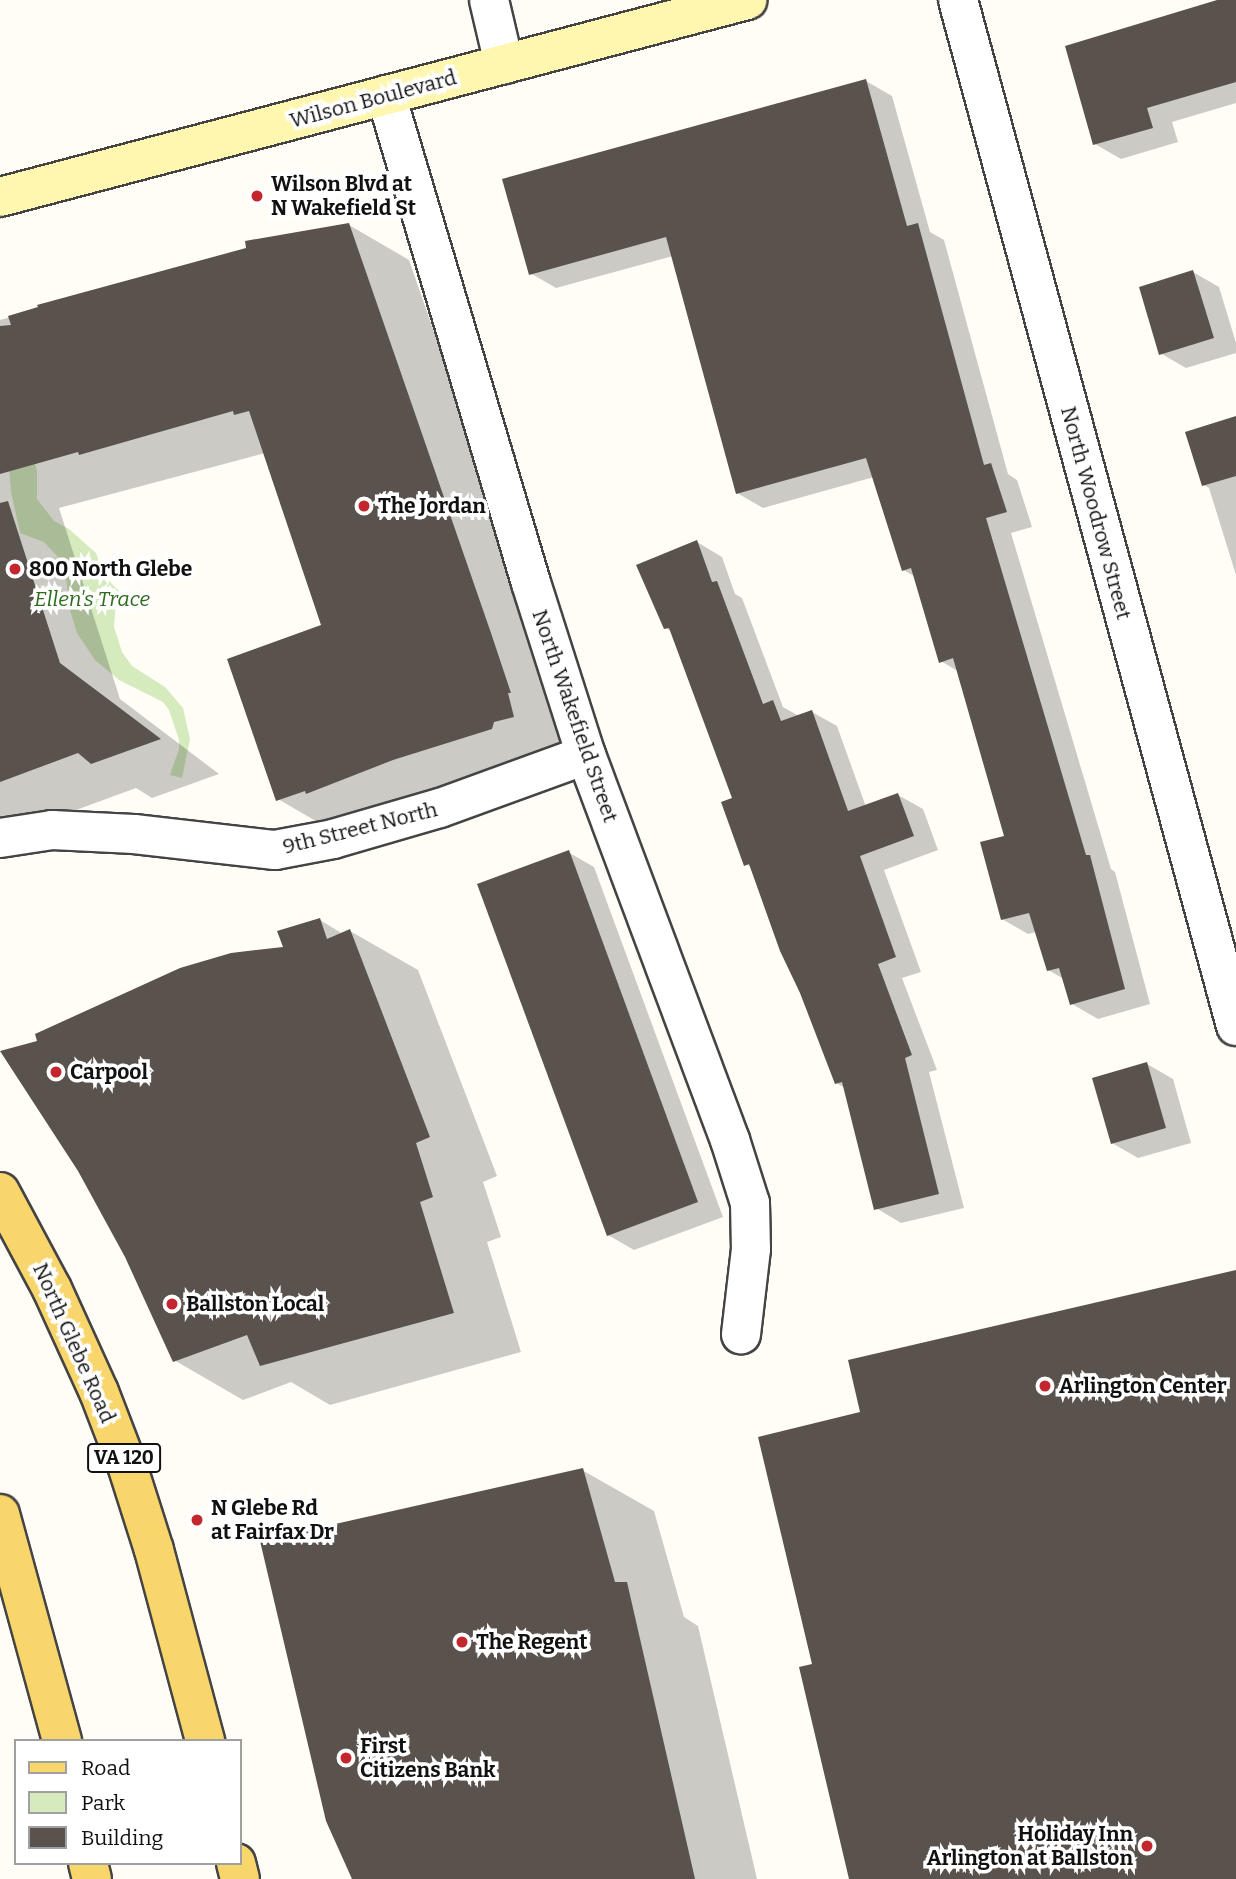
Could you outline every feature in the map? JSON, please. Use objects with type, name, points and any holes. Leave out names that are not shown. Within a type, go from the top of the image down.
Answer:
[{"type":"main road","name":"Wilson Boulevard","points":[[0,197],[747,0]]},
{"type":"main road","name":"North Glebe Road","points":[[0,1192],[52,1289],[99,1392],[127,1465],[154,1550],[204,1739]]},
{"type":"main road","points":[[0,1514],[61,1739]]},
{"type":"street","points":[[489,0],[504,64]]},
{"type":"street","name":"North Woodrow Street","points":[[958,0],[1236,1026]]},
{"type":"street","name":"North Wakefield Street","points":[[386,95],[457,325],[531,583],[586,755],[730,1140],[750,1203],[751,1249],[741,1334]]},
{"type":"street","name":"9th Street North","points":[[0,838],[52,830],[134,834],[275,850],[333,839],[440,808],[586,755]]},
{"type":"green space","name":"Ellen's Trace","points":[[0,345],[37,471],[37,499],[54,521],[69,529],[96,553],[104,576],[120,592],[116,601],[114,627],[122,652],[132,666],[165,687],[183,708],[190,739],[182,778],[170,775],[179,749],[179,740],[169,710],[163,702],[119,680],[95,660],[77,633],[70,610],[65,569],[60,559],[44,542],[20,533],[11,492]]},
{"type":"building","points":[[1217,0],[1236,0],[1236,82],[1147,108],[1153,128],[1093,145],[1065,46]]},
{"type":"building","points":[[866,79],[907,226],[918,223],[984,465],[991,463],[1007,512],[986,518],[1086,855],[1090,855],[1125,989],[1070,1005],[1059,968],[1047,971],[1029,913],[1001,920],[980,842],[1004,836],[953,658],[939,663],[911,568],[902,571],[866,458],[736,494],[666,237],[529,275],[502,179]]},
{"type":"building","name":"The Jordan","points":[[349,223],[491,633],[511,693],[508,693],[514,717],[494,722],[492,729],[393,760],[306,794],[305,791],[276,801],[227,659],[321,625],[249,411],[234,415],[233,411],[79,455],[78,452],[0,474],[0,326],[11,325],[8,316],[38,307],[37,305],[246,248],[245,241]]},
{"type":"building","points":[[1193,270],[1214,338],[1159,355],[1139,287]]},
{"type":"building","points":[[1236,416],[1236,476],[1202,486],[1185,432]]},
{"type":"building","name":"800 North Glebe","points":[[8,501],[60,663],[161,739],[91,764],[78,753],[0,782],[0,503]]},
{"type":"building","points":[[697,540],[712,582],[717,581],[763,704],[773,700],[781,721],[812,710],[848,811],[898,793],[914,836],[860,856],[896,957],[878,964],[912,1055],[905,1058],[939,1194],[874,1210],[842,1082],[835,1084],[800,993],[780,951],[749,864],[744,866],[721,802],[732,798],[669,628],[664,629],[636,565]]},
{"type":"building","points":[[569,850],[698,1202],[607,1236],[477,884]]},
{"type":"building","points":[[320,918],[327,939],[350,929],[430,1137],[416,1143],[433,1197],[420,1202],[454,1313],[260,1366],[247,1335],[173,1362],[125,1257],[78,1171],[0,1051],[37,1041],[35,1034],[180,968],[231,953],[283,947],[277,931]]},
{"type":"building","points":[[1147,1062],[1166,1128],[1111,1144],[1092,1078]]},
{"type":"building","points":[[1236,1270],[1236,1879],[849,1879],[799,1667],[812,1664],[758,1437],[860,1412],[848,1360]]},
{"type":"building","name":"The Regent","points":[[583,1468],[615,1582],[627,1582],[695,1879],[352,1879],[326,1821],[260,1541]]},
{"type":"place","name":"Wilson Blvd at N Wakefield St","points":[[257,196]]},
{"type":"place","name":"The Jordan","points":[[364,506]]},
{"type":"place","name":"800 North Glebe","points":[[15,569]]},
{"type":"place","name":"Carpool","points":[[56,1072]]},
{"type":"place","name":"Ballston Local","points":[[172,1304]]},
{"type":"place","name":"Arlington Center","points":[[1045,1386]]},
{"type":"place","name":"N Glebe Rd at Fairfax Dr","points":[[197,1520]]},
{"type":"place","name":"The Regent","points":[[462,1642]]},
{"type":"place","name":"First Citizens Bank","points":[[346,1758]]},
{"type":"place","name":"Holiday Inn Arlington at Ballston","points":[[1147,1846]]}]
